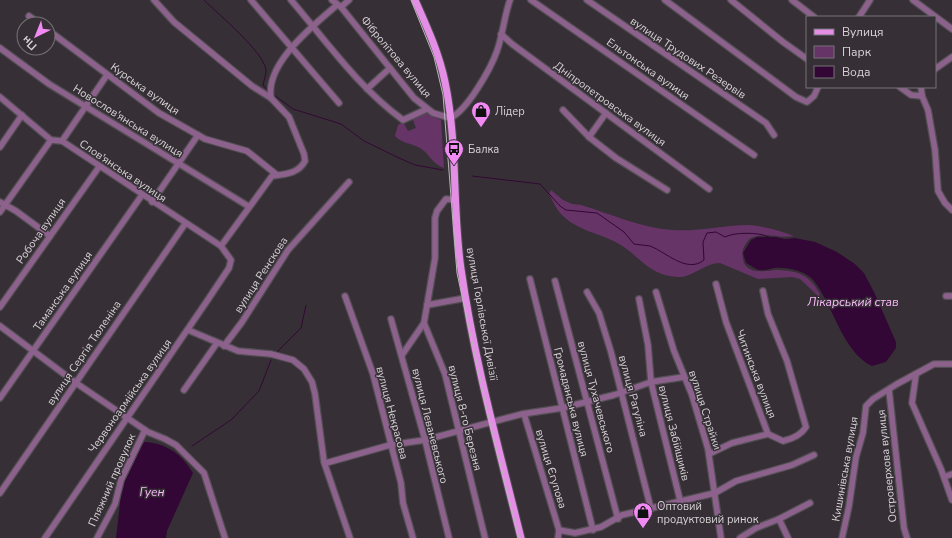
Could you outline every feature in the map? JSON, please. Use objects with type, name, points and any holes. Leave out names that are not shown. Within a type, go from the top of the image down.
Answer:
[{"type":"main road","name":"вулиця Горлівської Дивізії","points":[[415,0],[436,49],[445,82],[450,118],[459,254],[466,298],[492,423],[521,538]]},
{"type":"street","points":[[154,0],[174,22],[252,86],[271,95],[289,117],[304,154],[305,161],[295,171],[272,176],[248,206],[221,246]]},
{"type":"street","points":[[251,0],[340,103]]},
{"type":"street","points":[[291,0],[367,89],[403,120],[427,109]]},
{"type":"street","name":"Фібролітова вулиця","points":[[332,0],[339,6],[414,98],[438,116],[450,118]]},
{"type":"street","points":[[271,95],[275,73],[292,47],[313,26],[349,0]]},
{"type":"street","points":[[450,118],[464,108],[478,88],[497,52],[510,0]]},
{"type":"street","name":"Ельтонська вулиця","points":[[531,0],[754,154]]},
{"type":"street","name":"вулиця Трудових Резервів","points":[[587,0],[766,123],[774,135]]},
{"type":"street","points":[[665,0],[796,97],[807,102],[814,96],[818,88]]},
{"type":"street","points":[[731,0],[783,42],[806,58]]},
{"type":"street","points":[[792,0],[813,16]]},
{"type":"street","points":[[860,16],[870,0]]},
{"type":"street","points":[[913,0],[935,16]]},
{"type":"street","points":[[936,17],[952,29]]},
{"type":"street","name":"Дніпропетровська вулиця","points":[[501,34],[512,44],[709,190]]},
{"type":"street","name":"Курська вулиця","points":[[56,36],[159,113],[198,135],[247,151],[277,175]]},
{"type":"street","name":"Новослов'янська вулиця","points":[[0,48],[50,84],[248,206]]},
{"type":"street","points":[[936,68],[952,57]]},
{"type":"street","points":[[367,89],[390,68]]},
{"type":"street","points":[[62,141],[107,75]]},
{"type":"street","points":[[901,88],[911,95],[922,96]]},
{"type":"street","points":[[921,88],[922,96],[928,110],[935,150],[938,191],[945,203],[952,210]]},
{"type":"street","points":[[0,97],[52,140],[3,204],[0,212]]},
{"type":"street","points":[[563,110],[589,137],[616,158],[667,190]]},
{"type":"street","points":[[589,137],[606,113]]},
{"type":"street","points":[[0,146],[22,115]]},
{"type":"street","points":[[152,202],[198,135]]},
{"type":"street","name":"Слов'янська вулиця","points":[[52,140],[62,141],[185,224],[221,246],[230,256],[231,264]]},
{"type":"street","name":"Робоча вулиця","points":[[0,307],[99,167]]},
{"type":"street","name":"вулиця Ренскова","points":[[224,346],[242,322],[288,250],[349,182]]},
{"type":"street","name":"Таманська вулиця","points":[[0,398],[142,195]]},
{"type":"street","points":[[402,355],[424,323],[435,258],[436,214],[446,199],[456,200]]},
{"type":"street","points":[[3,204],[50,236]]},
{"type":"street","name":"вулиця Сергія Тюленіна","points":[[0,493],[185,224]]},
{"type":"street","name":"Червоноармійська вулиця","points":[[45,538],[127,416],[188,330],[231,264]]},
{"type":"street","name":"Громадянська вулиця","points":[[530,279],[592,530]]},
{"type":"street","name":"вулиця Тухачевського","points":[[555,281],[618,519]]},
{"type":"street","name":"Читинська вулиця","points":[[709,454],[732,443],[768,434],[726,322],[716,284]]},
{"type":"street","points":[[763,291],[768,314],[787,361],[806,427],[793,438],[783,441],[768,434]]},
{"type":"street","name":"вулиця Рагуліна","points":[[587,292],[602,323],[622,392],[651,509]]},
{"type":"street","name":"вулиця Страйки","points":[[656,292],[674,351],[692,395],[709,454],[721,538]]},
{"type":"street","name":"вулиця Некрасова","points":[[345,296],[373,374],[401,483],[403,503],[413,538]]},
{"type":"street","points":[[946,296],[952,296]]},
{"type":"street","points":[[427,304],[466,298]]},
{"type":"street","name":"вулиця Забійщиків","points":[[639,299],[648,345],[651,382],[680,500]]},
{"type":"street","name":"вулиця Леваневського","points":[[391,319],[425,440],[449,538]]},
{"type":"street","name":"вулиця 8-го Березня","points":[[424,323],[445,374],[485,538]]},
{"type":"street","points":[[0,326],[32,352],[76,383],[127,416],[145,430],[176,446],[204,473],[225,538]]},
{"type":"street","points":[[188,330],[238,351],[271,354],[293,360],[304,369],[312,382],[326,463],[350,538]]},
{"type":"street","points":[[184,390],[217,343]]},
{"type":"street","name":"Кишинівська вулиця","points":[[842,538],[849,506],[856,457],[863,434],[866,406],[873,399],[934,364],[952,364]]},
{"type":"street","points":[[916,374],[912,403],[944,477],[952,500]]},
{"type":"street","points":[[326,463],[390,445],[425,440],[524,414],[562,408],[622,392],[651,382],[684,377]]},
{"type":"street","name":"Островерхова вулиця","points":[[889,390],[904,528],[907,538]]},
{"type":"street","name":"вулиця Єгупова","points":[[524,414],[559,530]]},
{"type":"street","name":"Пляжний провулок","points":[[97,538],[115,504],[121,480],[145,430]]},
{"type":"street","points":[[558,538],[559,530],[575,533],[592,530],[618,519],[622,515],[651,509],[680,500],[715,493],[736,482],[792,465],[814,455]]},
{"type":"street","points":[[944,477],[952,474]]},
{"type":"street","points":[[740,538],[756,528],[779,519],[810,503]]},
{"type":"street","points":[[779,519],[788,538]]},
{"type":"green space","points":[[422,111],[441,120],[444,168],[437,164],[417,146],[401,141],[395,136],[398,125],[403,122],[408,131],[416,128],[413,120]]},
{"type":"green space","points":[[551,190],[563,200],[572,204],[581,205],[649,227],[672,230],[691,230],[749,225],[760,226],[794,236],[784,237],[764,235],[751,238],[743,250],[742,256],[745,264],[748,268],[756,271],[784,270],[796,272],[808,279],[813,284],[820,294],[819,297],[800,279],[792,277],[758,279],[720,263],[709,265],[683,277],[667,276],[659,273],[651,269],[619,244],[575,225],[568,220],[560,213],[555,205],[549,194]]},
{"type":"water","name":"Лікарський став","points":[[757,237],[776,237],[785,239],[795,238],[815,242],[837,252],[855,264],[864,273],[874,292],[896,342],[896,348],[886,362],[872,366],[862,360],[853,351],[839,328],[821,291],[811,278],[796,270],[774,268],[759,270],[746,263],[743,253],[751,240]]},
{"type":"water","name":"Гуен","points":[[144,442],[166,447],[173,451],[184,460],[193,473],[167,531],[166,538],[116,538],[122,486],[133,461]]},
{"type":"waterway","points":[[204,0],[240,34],[257,53],[266,70],[263,85],[268,91]]},
{"type":"waterway","points":[[274,95],[293,109],[341,124],[364,141],[399,158],[415,165],[443,170]]},
{"type":"waterway","points":[[472,176],[540,184],[560,206],[566,210],[597,213],[624,232],[634,244],[650,246],[677,260],[691,265],[697,264],[704,260],[703,242],[707,233],[716,232],[725,237],[734,234],[747,233],[760,234],[769,237]]},
{"type":"waterway","points":[[277,352],[301,328],[306,305]]},
{"type":"waterway","points":[[192,446],[231,420],[259,391],[271,360]]},
{"type":"tram line","points":[[411,0],[434,57],[443,95],[457,273],[490,423],[519,538]]},
{"type":"place","name":"Лідер","points":[[481,128]]},
{"type":"place","name":"Балка","points":[[454,166]]},
{"type":"place","name":"Оптовий продуктовий ринок","points":[[643,529]]}]
